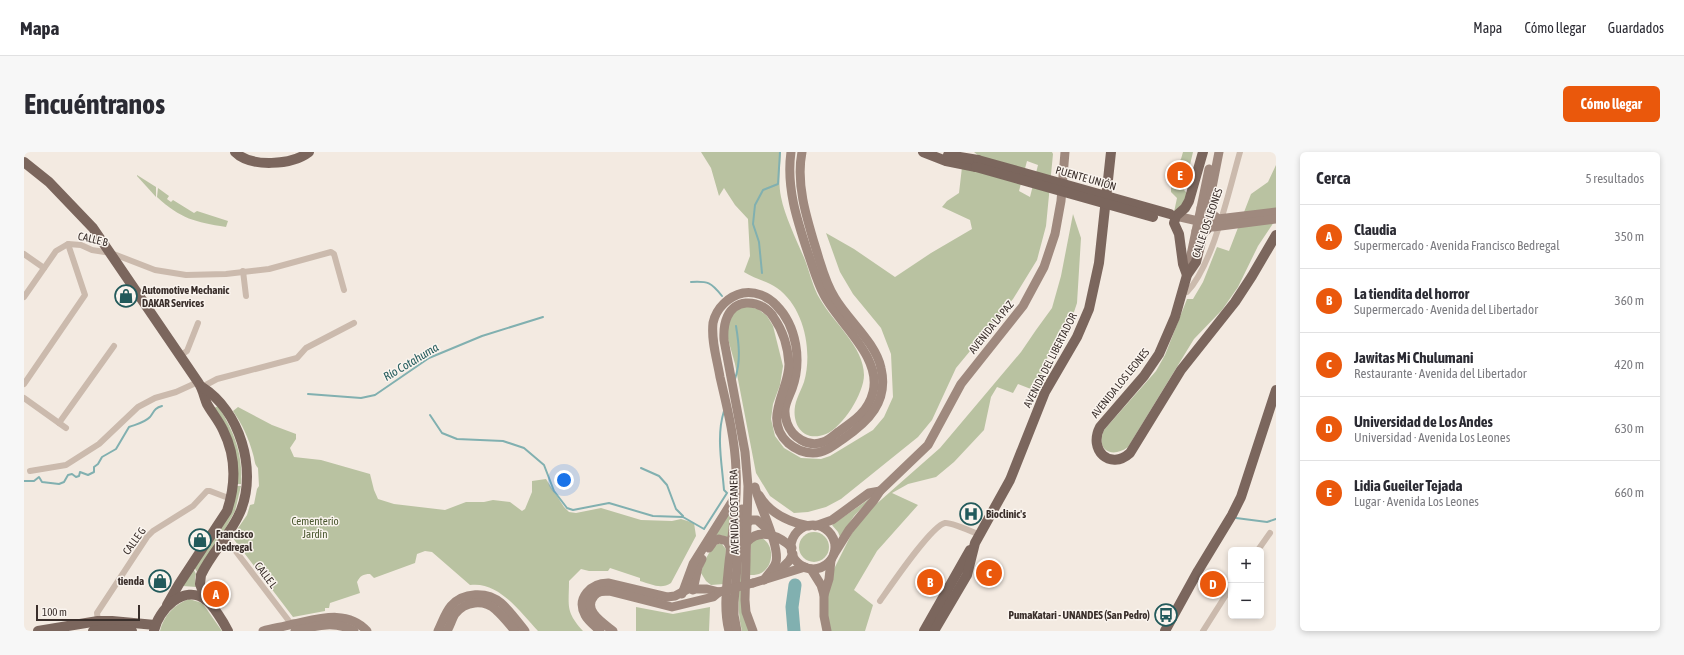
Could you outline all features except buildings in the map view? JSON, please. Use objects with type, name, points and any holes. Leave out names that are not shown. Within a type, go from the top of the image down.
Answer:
[{"type":"main road","points":[[235,152],[245,159],[265,162],[292,160],[304,156],[309,152]]},
{"type":"main road","name":"AVENIDA COSTANERA","points":[[729,631],[726,615],[726,602],[730,547],[737,494],[734,442],[714,346],[713,326],[715,317],[724,304],[732,297],[744,293],[759,294],[773,302],[782,311],[793,336],[797,350],[796,369],[792,390],[786,401],[785,413],[789,427],[797,438],[803,441],[809,443],[823,442],[854,422],[864,412],[870,402],[874,381],[869,360],[864,350],[832,309],[816,279],[792,198],[790,179],[791,152]]},
{"type":"main road","name":"AVENIDA COSTANERA","points":[[753,631],[746,612],[745,600],[748,486],[746,478],[745,452],[724,340],[725,322],[727,316],[734,307],[746,303],[755,304],[772,314],[780,329],[787,348],[788,374],[776,408],[779,431],[796,449],[811,453],[825,451],[860,427],[870,418],[877,407],[880,398],[883,376],[878,357],[834,297],[827,282],[812,234],[802,194],[800,175],[802,152]]},
{"type":"main road","name":"PUENTE UNIÓN","points":[[923,152],[940,159],[953,155],[977,164],[1172,218],[1213,225]]},
{"type":"main road","name":"AVENIDA LA PAZ","points":[[833,557],[849,530],[880,491],[928,445],[961,384],[1023,306],[1041,274],[1055,234],[1061,201],[1065,152]]},
{"type":"main road","name":"AVENIDA DEL LIBERTADOR","points":[[924,631],[1010,480],[1045,392],[1076,337],[1089,309],[1099,263],[1111,152]]},
{"type":"main road","points":[[1187,275],[1183,264],[1179,234],[1172,218],[1186,208],[1203,152]]},
{"type":"main road","name":"AVENIDA LOS LEONES","points":[[1213,152],[1187,275],[1175,317],[1159,354],[1144,376],[1100,427],[1096,435],[1097,449],[1102,455],[1108,458],[1120,460],[1130,453],[1181,370],[1235,302],[1267,251],[1270,242],[1276,235]]},
{"type":"main road","points":[[1213,225],[1208,208],[1219,152]]},
{"type":"main road","points":[[24,162],[74,206],[93,228],[112,253],[181,355],[198,381],[207,404],[223,430],[230,449],[234,474],[231,499],[226,511],[216,530],[178,584],[154,628],[112,621],[38,631]]},
{"type":"main road","points":[[1187,275],[1196,262],[1202,237],[1213,225],[1276,212]]},
{"type":"main road","name":"PUENTE UNIÓN","points":[[1172,218],[1198,221],[1213,225]]},
{"type":"main road","points":[[1213,225],[1276,219]]},
{"type":"main road","name":"AVENIDA LOS LEONES","points":[[1267,251],[1276,245]]},
{"type":"main road","points":[[198,381],[217,399],[232,421],[244,449],[248,465],[246,491],[241,510],[201,575],[200,584],[206,600],[226,628],[236,631]]},
{"type":"main road","points":[[1165,631],[1241,498],[1276,390]]},
{"type":"main road","points":[[746,468],[763,501],[773,512],[795,523],[821,527],[831,535],[835,548],[829,579],[824,595]]},
{"type":"main road","points":[[737,631],[734,615],[734,602],[743,486],[746,478]]},
{"type":"main road","points":[[755,487],[758,501],[776,551],[774,566],[764,580]]},
{"type":"main road","name":"AVENIDA LA PAZ","points":[[812,526],[832,520],[869,493],[880,491]]},
{"type":"main road","points":[[691,601],[683,599],[683,592],[691,567],[737,494]]},
{"type":"main road","points":[[740,530],[747,522],[754,519],[759,521],[771,536]]},
{"type":"main road","points":[[776,575],[790,562],[794,536],[803,528],[812,526]]},
{"type":"main road","points":[[747,542],[757,534],[771,536],[785,541],[796,560],[808,568],[821,585],[824,595],[824,616],[827,631]]},
{"type":"main road","points":[[691,601],[696,595],[693,590],[698,566],[714,541],[719,539],[725,540],[730,547]]},
{"type":"main road","name":"AVENIDA DEL LIBERTADOR","points":[[934,631],[967,575],[977,539]]},
{"type":"main road","points":[[600,631],[587,618],[583,611],[583,602],[589,595],[601,591],[615,589],[658,600],[672,607],[691,601],[713,597],[719,592],[764,580],[776,575],[808,568],[822,567],[833,557]]},
{"type":"main road","points":[[696,576],[701,585],[707,589]]},
{"type":"main road","points":[[658,600],[683,592],[688,588],[693,590],[707,589],[719,592]]},
{"type":"main road","points":[[447,631],[454,615],[458,610],[467,601],[481,594],[502,604],[526,631]]},
{"type":"main road","points":[[167,605],[186,595],[198,596],[206,600]]},
{"type":"main road","points":[[589,595],[593,612],[613,631]]},
{"type":"main road","points":[[438,631],[450,606],[456,601],[481,602],[489,605],[496,609],[515,631]]},
{"type":"main road","points":[[294,629],[331,616],[356,622],[367,631]]},
{"type":"main road","points":[[98,622],[106,630]]},
{"type":"main road","points":[[263,631],[294,629],[329,624],[346,627],[354,631]]},
{"type":"main road","points":[[93,631],[132,631]]},
{"type":"street","name":"CALLE LOS LEONES","points":[[1183,292],[1187,292],[1193,286],[1211,249],[1240,152]]},
{"type":"street","points":[[24,384],[85,295],[68,244]]},
{"type":"street","name":"CALLE B","points":[[24,297],[56,250],[68,244],[81,245],[92,250],[112,253],[155,270],[170,274],[212,274],[283,266],[331,252],[334,254],[344,290]]},
{"type":"street","points":[[24,254],[44,268]]},
{"type":"street","points":[[243,271],[246,296]]},
{"type":"street","points":[[181,355],[187,351],[198,323]]},
{"type":"street","points":[[30,471],[66,465],[105,439],[138,407],[155,398],[176,392],[198,381],[217,379],[297,358],[306,348],[354,323]]},
{"type":"street","points":[[59,423],[114,346]]},
{"type":"street","points":[[24,398],[66,428]]},
{"type":"street","name":"CALLE G","points":[[98,622],[97,613],[147,537],[153,531],[193,506],[207,491],[231,499]]},
{"type":"street","points":[[880,601],[902,569],[940,525],[948,523],[977,539]]},
{"type":"street","points":[[1260,547],[1270,533]]},
{"type":"street","name":"CALLE L","points":[[224,538],[228,541],[294,629]]},
{"type":"street","points":[[1203,631],[1228,592]]},
{"type":"green space","points":[[701,152],[781,152],[780,192],[788,221],[818,295],[854,345],[863,365],[863,382],[856,400],[839,424],[826,434],[810,436],[799,428],[796,422],[795,407],[807,370],[807,344],[800,318],[794,306],[777,288],[744,272],[750,256],[748,219],[735,205],[724,188],[719,196],[711,168]]},
{"type":"green space","points":[[974,152],[1052,152],[1046,226],[1037,260],[1013,299],[956,368],[932,420],[918,437],[841,499],[826,507],[808,512],[794,513],[770,496],[756,473],[735,364],[728,339],[728,327],[736,308],[746,306],[758,309],[767,316],[773,326],[783,366],[780,385],[773,404],[771,419],[775,436],[784,448],[801,458],[821,459],[830,456],[873,430],[884,417],[893,397],[891,354],[881,328],[853,294],[840,272],[826,233],[854,249],[895,277],[931,253],[972,229],[970,220],[942,207],[947,201],[959,193],[962,167],[979,156]],"holes":[[[1027,161],[1038,165],[1030,197],[1019,191]]]},
{"type":"green space","points":[[1183,152],[1193,152],[1184,190],[1188,194],[1186,204],[1174,212],[1177,198],[1171,192],[1171,186],[1174,181],[1171,179],[1170,172],[1181,159]]},
{"type":"green space","points":[[1276,165],[1276,219],[1258,246],[1238,287],[1222,310],[1194,339],[1128,447],[1122,451],[1116,452],[1107,450],[1103,447],[1102,443],[1104,430],[1156,371],[1165,355],[1187,299],[1193,299],[1203,282],[1217,247],[1229,251],[1251,194],[1268,182]]},
{"type":"green space","points":[[137,176],[156,187],[156,197]]},
{"type":"green space","points":[[158,188],[169,196],[167,199],[171,202],[173,200],[194,213],[197,211],[228,221],[226,227],[197,221],[181,215],[157,197]]},
{"type":"green space","points":[[1073,214],[1081,238],[1077,303],[1073,315],[1051,347],[1036,391],[1018,384],[1013,393],[997,387],[991,397],[984,430],[954,462],[936,477],[908,484],[892,493],[918,505],[877,551],[854,590],[873,605],[865,631],[830,631],[828,617],[828,594],[834,569],[855,527],[873,507],[940,448],[1021,352],[1052,308],[1061,276]]},
{"type":"green space","points":[[218,406],[229,425],[239,453],[241,484],[236,484],[214,408]]},
{"type":"green space","name":"Cementerio Jardín","points":[[238,407],[272,425],[296,434],[296,439],[290,448],[294,457],[321,460],[370,474],[378,499],[394,504],[445,510],[466,502],[484,502],[493,500],[510,502],[522,511],[525,509],[532,492],[532,481],[546,479],[564,507],[569,512],[576,513],[601,508],[641,520],[672,521],[681,519],[694,523],[696,536],[671,583],[667,585],[652,585],[640,581],[640,578],[610,568],[608,571],[589,571],[581,569],[569,581],[569,608],[573,618],[583,631],[538,631],[508,599],[500,593],[481,585],[470,585],[432,552],[425,551],[417,554],[415,563],[374,578],[370,574],[365,574],[359,578],[357,582],[360,593],[330,603],[329,608],[325,608],[325,611],[293,617],[232,537],[247,515],[250,505],[254,504],[259,486],[258,468],[255,463],[254,456],[242,426],[233,411]]},
{"type":"green space","points":[[236,486],[241,486],[235,511],[223,533],[219,531]]},
{"type":"green space","points":[[872,497],[854,516],[840,537],[832,525]]},
{"type":"green space","points":[[731,506],[728,537],[719,535],[713,537]]},
{"type":"green space","points":[[218,532],[222,535],[197,572],[194,567]]},
{"type":"green space","points":[[814,532],[820,533],[828,541],[828,553],[820,561],[814,562],[808,561],[800,553],[799,547],[800,541],[808,533]]},
{"type":"green space","points":[[760,537],[768,544],[771,556],[770,561],[768,567],[764,571],[758,574],[749,575],[751,544],[752,541]]},
{"type":"green space","points":[[721,543],[726,549],[724,584],[711,585],[706,581],[701,573],[705,560],[710,551]]},
{"type":"green space","points":[[744,549],[749,631],[742,631],[739,610],[739,590]]},
{"type":"green space","points":[[193,568],[196,574],[196,587],[183,586]]},
{"type":"green space","points":[[189,599],[203,604],[222,631],[160,631],[164,620],[170,611],[174,607]]},
{"type":"green space","points":[[636,607],[673,614],[710,607],[709,631],[636,631]]},
{"type":"waterway","points":[[762,273],[759,242],[753,224],[755,205],[763,190],[778,184],[780,152]]},
{"type":"waterway","name":"Río Cotahuma","points":[[691,282],[709,283],[722,296]]},
{"type":"waterway","name":"Río Cotahuma","points":[[308,394],[361,398],[375,395],[429,358],[482,336],[543,317]]},
{"type":"waterway","name":"Río Cotahuma","points":[[735,379],[739,352],[736,326]]},
{"type":"waterway","points":[[24,481],[34,481],[39,477],[42,482],[59,484],[64,482],[68,475],[72,474],[76,477],[79,476],[80,472],[88,475],[94,472],[94,467],[98,464],[102,457],[116,449],[129,427],[145,421],[156,409],[162,406]]},
{"type":"waterway","points":[[430,415],[442,433],[457,439],[503,441],[524,448],[544,465],[554,491],[567,508],[573,510],[609,503],[653,516],[683,517],[704,529],[727,493],[724,490],[720,450],[720,430],[724,411]]},
{"type":"waterway","points":[[641,468],[659,476],[667,485],[676,509],[683,516]]},
{"type":"waterway","points":[[1236,518],[1267,522],[1276,519]]},
{"type":"waterway","points":[[794,631],[792,607],[795,585]]},
{"type":"place","name":"Lidia Gueiler Tejada","points":[[1180,175]]},
{"type":"place","name":"Automotive Mechanic DAKAR Services","points":[[126,296]]},
{"type":"place","name":"Bioclinic's","points":[[971,514]]},
{"type":"place","name":"Francisco bedregal","points":[[200,540]]},
{"type":"place","name":"Jawitas Mi Chulumani","points":[[989,573]]},
{"type":"place","name":"tienda","points":[[160,581]]},
{"type":"place","name":"La tiendita del horror","points":[[930,582]]},
{"type":"place","name":"Universidad de Los Andes","points":[[1213,584]]},
{"type":"place","name":"Claudia","points":[[216,594]]},
{"type":"place","name":"PumaKatari - UNANDES (San Pedro)","points":[[1166,615]]}]
